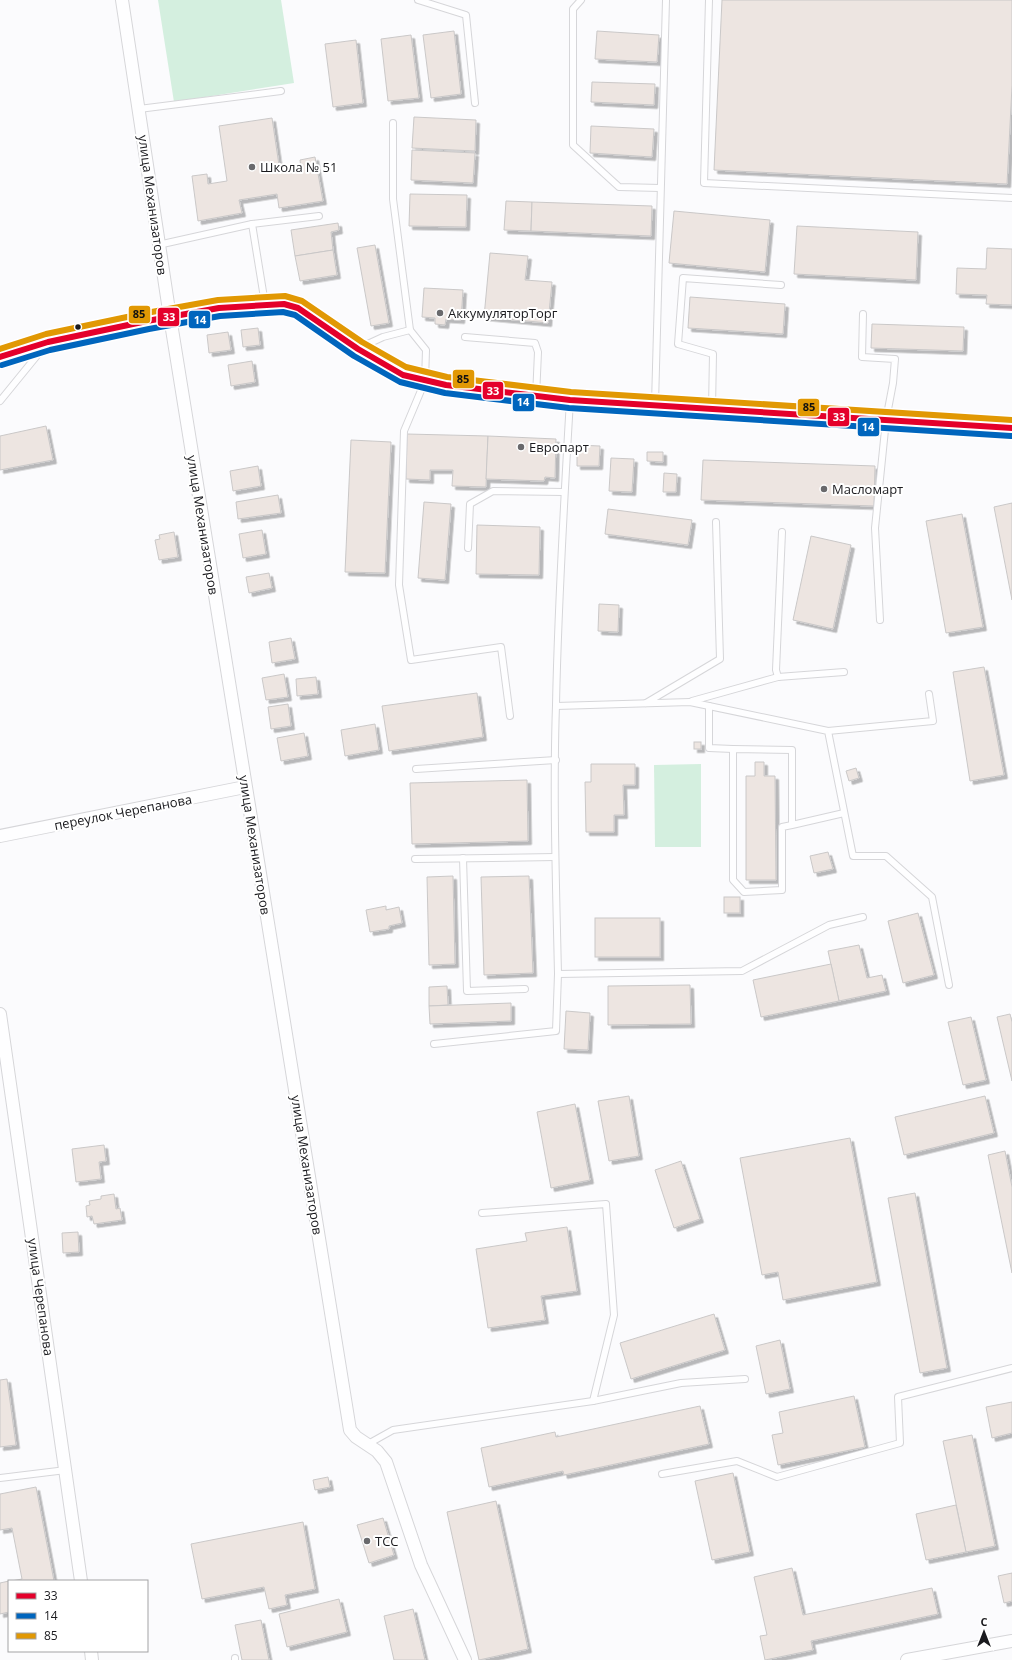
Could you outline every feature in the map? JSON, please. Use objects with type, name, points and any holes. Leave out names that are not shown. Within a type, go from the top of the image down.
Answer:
[{"type":"street","name":"улица Механизаторов","points":[[122,0],[140,109],[158,245],[350,1430],[356,1437],[377,1451],[386,1462],[421,1565],[465,1660]]},
{"type":"street","points":[[0,357],[48,342],[170,317],[219,308],[284,304],[298,308],[358,349],[403,375],[453,386],[570,400],[1012,428]]},
{"type":"street","name":"переулок Черепанова","points":[[0,836],[245,787]]},
{"type":"street","name":"улица Черепанова","points":[[0,1014],[81,1580]]},
{"type":"street","points":[[907,1660],[1012,1641]]},
{"type":"lane","points":[[418,0],[466,14],[475,103]]},
{"type":"lane","points":[[581,0],[573,9],[573,145],[619,187],[660,188]]},
{"type":"lane","points":[[656,406],[660,188],[666,0]]},
{"type":"lane","points":[[709,0],[704,183],[1012,198]]},
{"type":"lane","points":[[140,109],[281,91]]},
{"type":"lane","points":[[393,123],[393,199],[410,330],[426,350],[425,381],[404,431],[399,585],[411,660],[501,647],[510,716]]},
{"type":"lane","points":[[158,245],[252,224],[319,216]]},
{"type":"lane","points":[[252,224],[265,304]]},
{"type":"lane","points":[[712,410],[713,354],[678,344],[683,278],[781,285]]},
{"type":"lane","points":[[864,314],[862,357],[895,359],[894,383],[886,420],[875,528],[880,620]]},
{"type":"lane","points":[[358,349],[383,337],[410,330]]},
{"type":"lane","points":[[465,337],[535,343],[538,352],[536,397]]},
{"type":"lane","points":[[0,401],[48,342]]},
{"type":"lane","points":[[434,1044],[556,1031],[558,974],[555,857],[556,706],[564,492],[570,400]]},
{"type":"lane","points":[[468,548],[470,504],[493,491],[564,492]]},
{"type":"lane","points":[[645,704],[720,659],[716,522]]},
{"type":"lane","points":[[778,677],[776,670],[782,532]]},
{"type":"lane","points":[[556,706],[690,702],[778,677],[844,672]]},
{"type":"lane","points":[[690,702],[828,731],[933,721],[929,694]]},
{"type":"lane","points":[[709,706],[709,748],[792,750],[792,825]]},
{"type":"lane","points":[[828,731],[853,856],[886,856],[932,897],[949,985]]},
{"type":"lane","points":[[733,749],[733,880],[744,892],[782,890],[782,827],[844,813]]},
{"type":"lane","points":[[416,769],[556,760]]},
{"type":"lane","points":[[415,859],[555,857]]},
{"type":"lane","points":[[463,858],[467,991],[525,989]]},
{"type":"lane","points":[[558,974],[742,971],[828,925],[863,917]]},
{"type":"lane","points":[[482,1213],[606,1204],[614,1315],[593,1401]]},
{"type":"lane","points":[[662,1474],[737,1461],[777,1477],[900,1444],[898,1397],[1012,1368]]},
{"type":"lane","points":[[368,1444],[393,1430],[593,1401],[682,1383],[745,1379]]},
{"type":"lane","points":[[0,1478],[66,1470]]},
{"type":"green space","points":[[158,0],[281,0],[294,83],[174,102]]},
{"type":"green space","points":[[701,764],[701,847],[655,847],[654,765]]},
{"type":"building","points":[[722,0],[1012,0],[1012,86],[1007,184],[714,170]]},
{"type":"building","points":[[454,31],[461,94],[431,98],[423,35]]},
{"type":"building","points":[[597,31],[659,35],[657,62],[595,59]]},
{"type":"building","points":[[411,35],[419,98],[388,101],[381,39]]},
{"type":"building","points":[[356,40],[363,103],[333,107],[325,44]]},
{"type":"building","points":[[592,82],[655,84],[654,105],[591,102]]},
{"type":"building","points":[[414,117],[476,120],[475,151],[412,148]]},
{"type":"building","points":[[272,118],[280,172],[301,169],[300,160],[315,157],[323,201],[279,208],[277,194],[239,200],[242,213],[198,221],[192,176],[207,174],[208,184],[227,181],[219,126]]},
{"type":"building","points":[[591,126],[654,129],[652,157],[590,153]]},
{"type":"building","points":[[412,150],[475,153],[473,183],[411,180]]},
{"type":"building","points":[[410,194],[467,195],[466,227],[409,226]]},
{"type":"building","points":[[506,201],[532,202],[531,231],[504,230]]},
{"type":"building","points":[[532,202],[652,206],[651,236],[531,231]]},
{"type":"building","points":[[674,211],[770,220],[765,272],[669,263]]},
{"type":"building","points":[[338,223],[339,230],[331,232],[333,250],[295,256],[291,230]]},
{"type":"building","points":[[797,226],[918,232],[916,280],[794,274]]},
{"type":"building","points":[[375,245],[389,323],[371,326],[357,248]]},
{"type":"building","points":[[987,248],[1012,249],[1012,305],[986,304],[987,295],[956,294],[957,268],[986,269]]},
{"type":"building","points":[[333,250],[337,275],[300,281],[295,256]]},
{"type":"building","points":[[490,253],[528,256],[525,280],[552,282],[548,323],[484,317]]},
{"type":"building","points":[[424,288],[463,290],[461,320],[446,319],[445,325],[435,324],[435,318],[422,317]]},
{"type":"building","points":[[690,297],[785,304],[783,334],[688,328]]},
{"type":"building","points":[[872,324],[964,327],[963,351],[871,348]]},
{"type":"building","points":[[258,328],[260,345],[243,347],[241,330]]},
{"type":"building","points":[[228,332],[231,350],[209,353],[207,335]]},
{"type":"building","points":[[252,361],[255,382],[231,386],[228,365]]},
{"type":"building","points":[[46,426],[53,460],[0,470],[0,436]]},
{"type":"building","points":[[407,434],[488,436],[486,487],[452,486],[453,470],[430,470],[430,480],[406,479]]},
{"type":"building","points":[[488,436],[556,439],[555,478],[545,477],[544,481],[486,479]]},
{"type":"building","points":[[351,440],[391,442],[385,573],[345,572]]},
{"type":"building","points":[[577,445],[600,446],[599,466],[577,466]]},
{"type":"building","points":[[647,452],[663,452],[663,462],[647,461]]},
{"type":"building","points":[[611,458],[634,459],[632,492],[609,491]]},
{"type":"building","points":[[703,460],[875,466],[874,506],[701,500]]},
{"type":"building","points":[[258,466],[261,486],[233,491],[230,471]]},
{"type":"building","points":[[664,473],[677,474],[676,492],[663,492]]},
{"type":"building","points":[[278,495],[281,513],[238,519],[236,502]]},
{"type":"building","points":[[424,502],[451,504],[445,580],[418,578]]},
{"type":"building","points":[[1012,503],[1012,600],[994,507]]},
{"type":"building","points":[[608,509],[692,520],[688,545],[605,534]]},
{"type":"building","points":[[962,514],[983,627],[946,633],[926,521]]},
{"type":"building","points":[[477,525],[540,527],[539,575],[476,574]]},
{"type":"building","points":[[262,530],[266,554],[243,558],[239,534]]},
{"type":"building","points":[[174,532],[178,557],[159,560],[155,540],[160,539],[159,535]]},
{"type":"building","points":[[811,536],[851,545],[833,629],[793,620]]},
{"type":"building","points":[[269,573],[272,588],[249,593],[246,577]]},
{"type":"building","points":[[599,604],[619,605],[618,632],[598,631]]},
{"type":"building","points":[[291,638],[295,659],[272,663],[269,642]]},
{"type":"building","points":[[984,667],[1004,775],[970,781],[953,672]]},
{"type":"building","points":[[284,674],[288,697],[266,700],[262,678]]},
{"type":"building","points":[[316,677],[318,694],[297,696],[296,679]]},
{"type":"building","points":[[477,693],[483,737],[389,751],[382,706]]},
{"type":"building","points":[[288,704],[291,726],[271,729],[268,707]]},
{"type":"building","points":[[375,724],[379,750],[345,756],[341,730]]},
{"type":"building","points":[[304,733],[308,756],[281,761],[277,738]]},
{"type":"building","points":[[694,742],[701,742],[701,749],[694,749]]},
{"type":"building","points":[[755,762],[764,762],[764,776],[775,776],[776,880],[746,880],[746,776],[755,776]]},
{"type":"building","points":[[591,764],[635,764],[635,785],[623,785],[624,815],[614,815],[614,832],[586,832],[585,782],[591,782]]},
{"type":"building","points":[[856,768],[859,778],[849,781],[846,771]]},
{"type":"building","points":[[527,780],[528,841],[412,844],[410,783]]},
{"type":"building","points":[[828,852],[833,869],[814,873],[810,856]]},
{"type":"building","points":[[453,876],[455,964],[429,965],[427,877]]},
{"type":"building","points":[[529,876],[533,973],[484,975],[481,877]]},
{"type":"building","points":[[724,897],[740,897],[740,913],[724,913]]},
{"type":"building","points":[[386,906],[386,910],[399,907],[402,923],[389,926],[389,929],[370,932],[366,910]]},
{"type":"building","points":[[918,913],[934,975],[903,983],[888,921]]},
{"type":"building","points":[[595,918],[660,918],[660,957],[595,957]]},
{"type":"building","points":[[859,945],[867,978],[882,975],[886,991],[839,1001],[828,951]]},
{"type":"building","points":[[831,964],[839,1001],[761,1017],[753,980]]},
{"type":"building","points":[[690,985],[691,1024],[608,1025],[608,986]]},
{"type":"building","points":[[447,986],[448,1005],[429,1006],[429,987]]},
{"type":"building","points":[[511,1003],[511,1021],[430,1024],[429,1006]]},
{"type":"building","points":[[566,1011],[590,1013],[588,1050],[564,1049]]},
{"type":"building","points":[[1010,1014],[1012,1022],[1012,1081],[997,1017]]},
{"type":"building","points":[[971,1017],[986,1080],[963,1085],[948,1022]]},
{"type":"building","points":[[629,1096],[639,1156],[609,1161],[598,1101]]},
{"type":"building","points":[[985,1096],[994,1133],[904,1155],[895,1117]]},
{"type":"building","points":[[575,1104],[590,1180],[551,1188],[537,1112]]},
{"type":"building","points":[[850,1138],[877,1282],[783,1300],[778,1272],[762,1275],[740,1158]]},
{"type":"building","points":[[104,1145],[106,1161],[99,1162],[101,1179],[76,1182],[72,1149]]},
{"type":"building","points":[[1005,1151],[1012,1187],[1012,1273],[988,1155]]},
{"type":"building","points":[[681,1161],[700,1219],[674,1228],[655,1170]]},
{"type":"building","points":[[915,1193],[947,1368],[920,1373],[888,1198]]},
{"type":"building","points":[[114,1194],[116,1209],[120,1208],[122,1220],[94,1224],[92,1216],[87,1217],[86,1206],[90,1205],[89,1201],[101,1199],[101,1196]]},
{"type":"building","points":[[567,1227],[577,1291],[541,1296],[545,1320],[488,1328],[476,1249],[527,1241],[525,1233]]},
{"type":"building","points":[[78,1232],[79,1252],[63,1253],[62,1233]]},
{"type":"building","points":[[714,1314],[725,1350],[631,1379],[620,1343]]},
{"type":"building","points":[[780,1340],[790,1389],[766,1394],[756,1346]]},
{"type":"building","points":[[7,1379],[16,1445],[0,1447],[0,1380]]},
{"type":"building","points":[[854,1396],[865,1447],[778,1465],[772,1435],[783,1433],[779,1412]]},
{"type":"building","points":[[1012,1402],[1012,1433],[992,1438],[986,1407]]},
{"type":"building","points":[[700,1406],[709,1444],[564,1475],[563,1471],[489,1487],[481,1448],[555,1432],[556,1437]]},
{"type":"building","points":[[972,1435],[995,1546],[966,1552],[943,1441]]},
{"type":"building","points":[[733,1473],[750,1552],[712,1560],[695,1481]]},
{"type":"building","points":[[328,1477],[330,1487],[315,1490],[313,1480]]},
{"type":"building","points":[[36,1487],[54,1580],[16,1580],[22,1579],[12,1528],[0,1530],[0,1494]]},
{"type":"building","points":[[496,1501],[528,1649],[479,1660],[447,1512]]},
{"type":"building","points":[[956,1505],[966,1552],[926,1560],[916,1514]]},
{"type":"building","points":[[383,1518],[394,1555],[369,1563],[357,1525]]},
{"type":"building","points":[[303,1522],[315,1589],[285,1595],[287,1605],[269,1609],[264,1587],[202,1599],[191,1544]]},
{"type":"building","points":[[792,1568],[803,1615],[932,1588],[938,1614],[811,1641],[813,1650],[765,1660],[760,1636],[767,1635],[754,1577]]},
{"type":"building","points":[[1012,1573],[1012,1601],[1004,1603],[998,1576]]},
{"type":"building","points":[[8,1581],[8,1612],[0,1614],[0,1583]]},
{"type":"building","points":[[339,1599],[347,1632],[287,1647],[279,1614]]},
{"type":"building","points":[[413,1609],[425,1660],[394,1660],[384,1616]]},
{"type":"building","points":[[261,1620],[269,1660],[242,1660],[235,1625]]},
{"type":"transit line","name":"85","points":[[0,349],[46,334],[146,313],[218,300],[285,296],[302,301],[362,342],[406,367],[447,377],[571,392],[1012,420]]},
{"type":"transit line","name":"33","points":[[0,357],[48,342],[147,321],[219,308],[284,304],[298,308],[358,349],[403,375],[446,385],[570,400],[1012,428]]},
{"type":"transit line","name":"14","points":[[2,365],[50,350],[149,329],[220,316],[283,312],[295,315],[354,356],[400,382],[445,393],[569,408],[1011,436]]},
{"type":"place","name":"Школа № 51","points":[[252,167]]},
{"type":"place","name":"АккумуляторТорг","points":[[440,313]]},
{"type":"place","name":"Европарт","points":[[521,447]]},
{"type":"place","name":"Масломарт","points":[[824,489]]},
{"type":"place","name":"ТСС","points":[[367,1541]]}]
